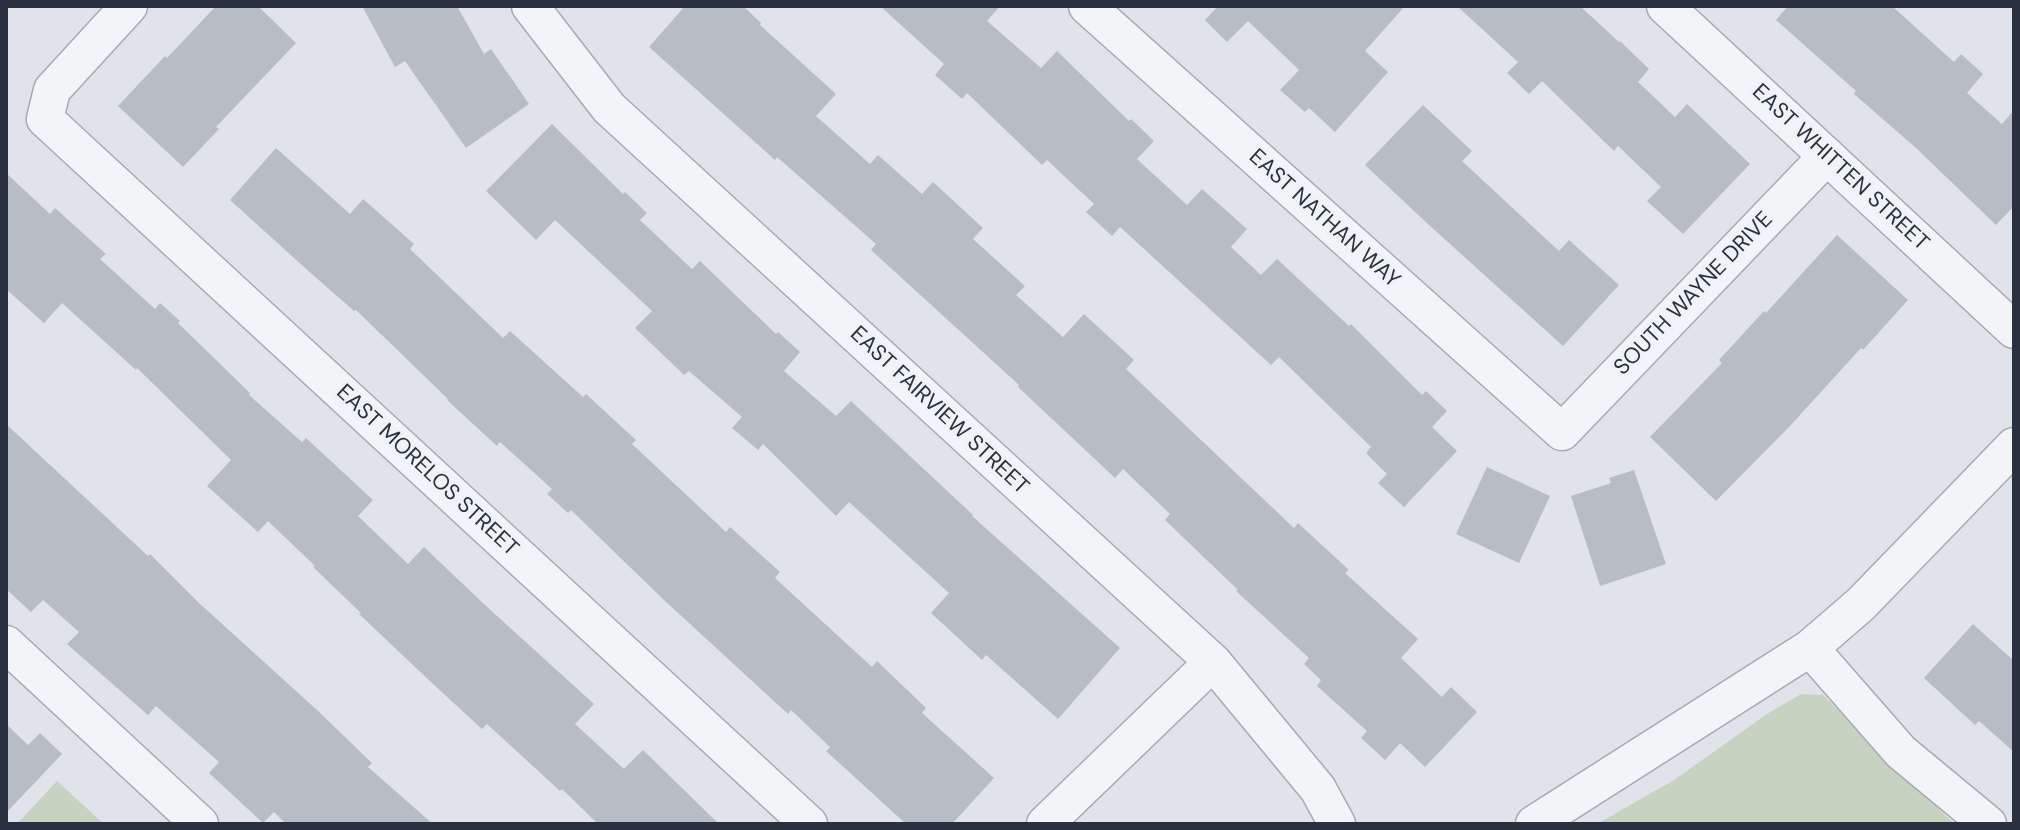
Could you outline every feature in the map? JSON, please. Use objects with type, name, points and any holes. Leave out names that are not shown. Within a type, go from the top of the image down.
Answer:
[{"type":"street","name":"EAST MORELOS STREET","points":[[129,6],[52,90],[45,119],[809,824]]},
{"type":"street","name":"EAST FAIRVIEW STREET","points":[[530,6],[609,108],[1213,662],[1318,789],[1337,824]]},
{"type":"street","name":"EAST NATHAN WAY","points":[[1087,6],[1562,432]]},
{"type":"street","name":"EAST WHITTEN STREET","points":[[1665,6],[2014,330]]},
{"type":"street","name":"SOUTH WAYNE DRIVE","points":[[1562,432],[1827,156]]},
{"type":"street","points":[[1534,824],[1810,648],[1861,604],[2014,446]]},
{"type":"street","points":[[6,644],[200,824]]},
{"type":"street","points":[[1810,648],[1901,752],[1988,824]]},
{"type":"street","points":[[1045,824],[1213,662]]},
{"type":"green space","points":[[1801,694],[1823,695],[1954,824],[1597,824],[1674,780],[1767,714]]},
{"type":"green space","points":[[57,781],[104,824],[17,824]]},
{"type":"building","points":[[216,6],[258,6],[296,43],[216,127],[219,129],[183,167],[118,106]]},
{"type":"building","points":[[362,6],[457,6],[484,54],[491,49],[529,104],[466,148],[405,61],[395,67]]},
{"type":"building","points":[[685,6],[743,6],[836,94],[816,116],[870,164],[878,155],[922,194],[933,182],[983,228],[973,239],[1025,286],[1016,295],[1063,337],[1084,314],[1134,360],[1126,369],[1294,528],[1298,523],[1349,570],[1345,573],[1418,639],[1401,658],[1442,697],[1451,687],[1477,712],[1425,767],[1400,743],[1385,760],[1361,738],[1367,731],[1317,686],[1321,680],[1304,664],[1309,658],[1165,520],[1170,514],[1123,469],[1115,478],[1019,385],[871,250],[876,244],[777,157],[775,160],[649,47]]},
{"type":"building","points":[[880,6],[1000,6],[987,21],[1041,68],[1057,51],[1154,141],[1137,159],[1187,205],[1202,189],[1247,229],[1231,247],[1261,275],[1277,259],[1349,326],[1351,324],[1422,395],[1426,391],[1447,411],[1432,427],[1457,451],[1404,507],[1378,483],[1387,474],[1366,453],[1371,447],[1279,357],[1271,365],[1120,227],[1112,236],[1086,212],[1094,204],[1047,160],[1042,165],[967,93],[962,99],[935,75],[944,64]]},
{"type":"building","points":[[1218,6],[1405,6],[1365,51],[1388,72],[1335,132],[1309,108],[1305,112],[1280,90],[1299,70],[1248,21],[1227,42],[1205,20]]},
{"type":"building","points":[[1457,6],[1580,6],[1649,69],[1638,82],[1675,117],[1687,104],[1750,164],[1683,234],[1647,201],[1661,187],[1618,146],[1614,151],[1542,81],[1529,94],[1507,73],[1518,62]]},
{"type":"building","points":[[1788,6],[1892,6],[1954,62],[1961,54],[1983,74],[1967,93],[2002,124],[2014,110],[2014,206],[1996,225],[1854,94],[1856,91],[1776,20]]},
{"type":"building","points":[[1423,105],[1472,151],[1462,161],[1559,251],[1569,240],[1619,285],[1563,346],[1365,165]]},
{"type":"building","points":[[552,124],[623,194],[625,192],[647,213],[640,220],[692,269],[700,261],[776,334],[778,332],[800,352],[784,371],[836,416],[851,401],[972,516],[1120,648],[1058,719],[986,655],[982,660],[931,613],[949,593],[849,502],[836,516],[763,444],[758,450],[732,428],[742,417],[689,371],[684,375],[635,328],[652,311],[555,220],[536,240],[486,191]]},
{"type":"building","points":[[276,148],[350,214],[363,199],[414,244],[410,249],[503,338],[510,331],[583,397],[586,394],[636,440],[632,444],[726,532],[730,527],[780,572],[775,578],[872,667],[877,661],[926,708],[922,713],[994,778],[952,824],[906,824],[826,751],[830,747],[791,710],[788,714],[571,510],[568,513],[547,494],[552,489],[500,442],[497,446],[356,310],[230,200]]},
{"type":"building","points":[[6,173],[50,214],[55,208],[106,254],[100,259],[155,309],[160,303],[249,395],[302,442],[306,438],[373,500],[358,516],[408,564],[424,547],[594,704],[575,724],[624,769],[643,750],[719,824],[598,824],[487,724],[482,729],[359,614],[268,521],[258,532],[207,486],[231,460],[137,368],[62,303],[44,323],[6,289]]},
{"type":"building","points":[[1837,235],[1908,300],[1716,501],[1650,437],[1722,363],[1719,360]]},
{"type":"building","points":[[6,424],[317,710],[372,763],[368,767],[433,824],[286,824],[274,812],[263,823],[209,773],[219,762],[156,706],[148,715],[67,644],[79,632],[43,600],[31,612],[6,589]]},
{"type":"building","points":[[1487,467],[1550,496],[1519,563],[1456,534]]},
{"type":"building","points":[[1634,470],[1666,564],[1600,586],[1571,496],[1611,483],[1609,478]]},
{"type":"building","points":[[1973,624],[2014,661],[2014,752],[1979,721],[1975,725],[1924,678]]},
{"type":"building","points":[[6,724],[28,745],[40,733],[62,754],[6,813]]}]
